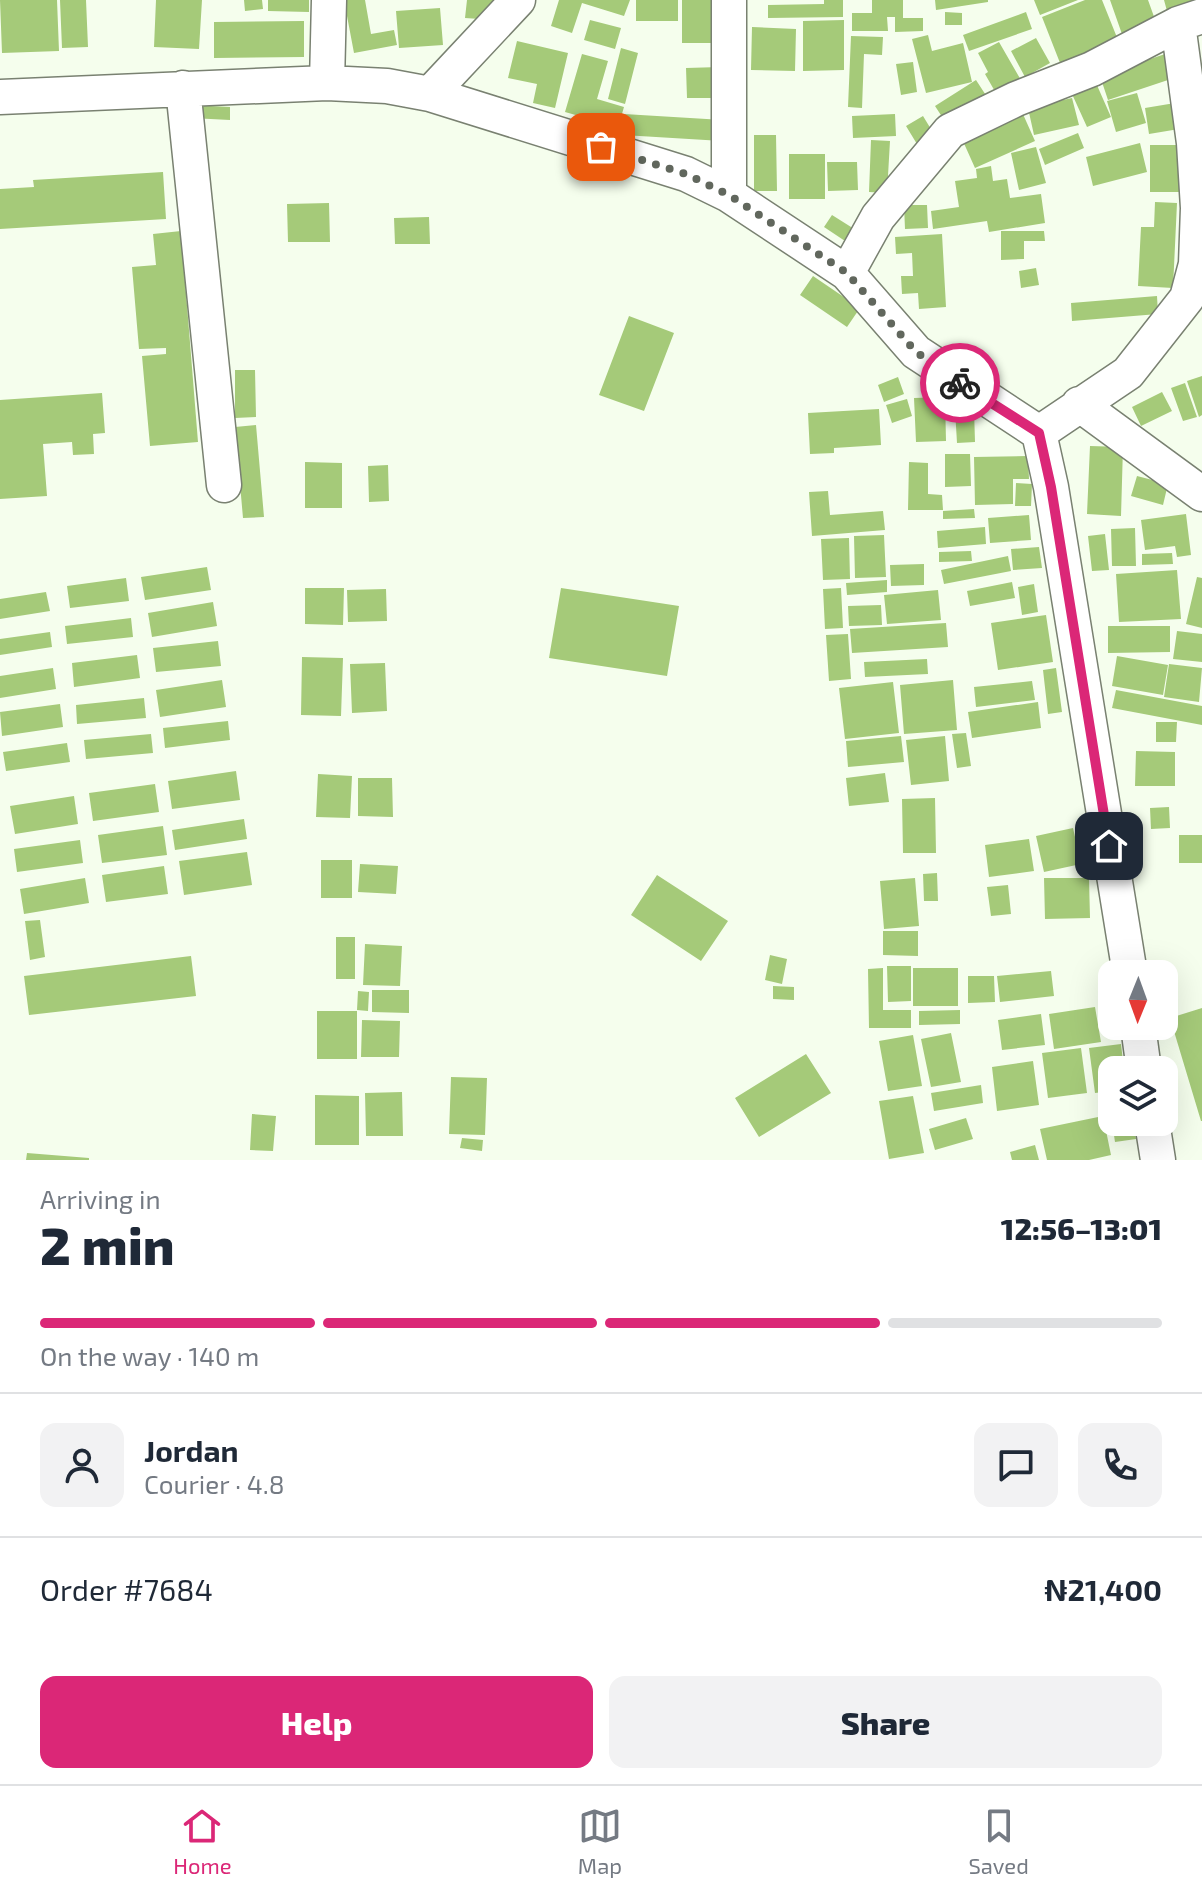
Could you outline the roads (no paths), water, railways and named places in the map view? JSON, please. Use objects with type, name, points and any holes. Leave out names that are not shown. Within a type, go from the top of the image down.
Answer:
[{"type":"street","points":[[327,83],[329,0]]},
{"type":"street","points":[[430,94],[518,0]]},
{"type":"street","points":[[729,0],[729,195]]},
{"type":"street","points":[[847,273],[878,217],[950,131],[1016,99],[1092,69],[1190,20],[1199,263],[1187,298],[1128,373],[1039,433]]},
{"type":"street","points":[[0,97],[327,83],[387,86],[430,94],[686,174],[729,195],[847,273],[916,352],[1039,433],[1128,960]]},
{"type":"street","points":[[183,88],[224,485]]},
{"type":"street","points":[[1079,404],[1199,489]]},
{"type":"street","points":[[1154,1136],[1158,1160]]}]
